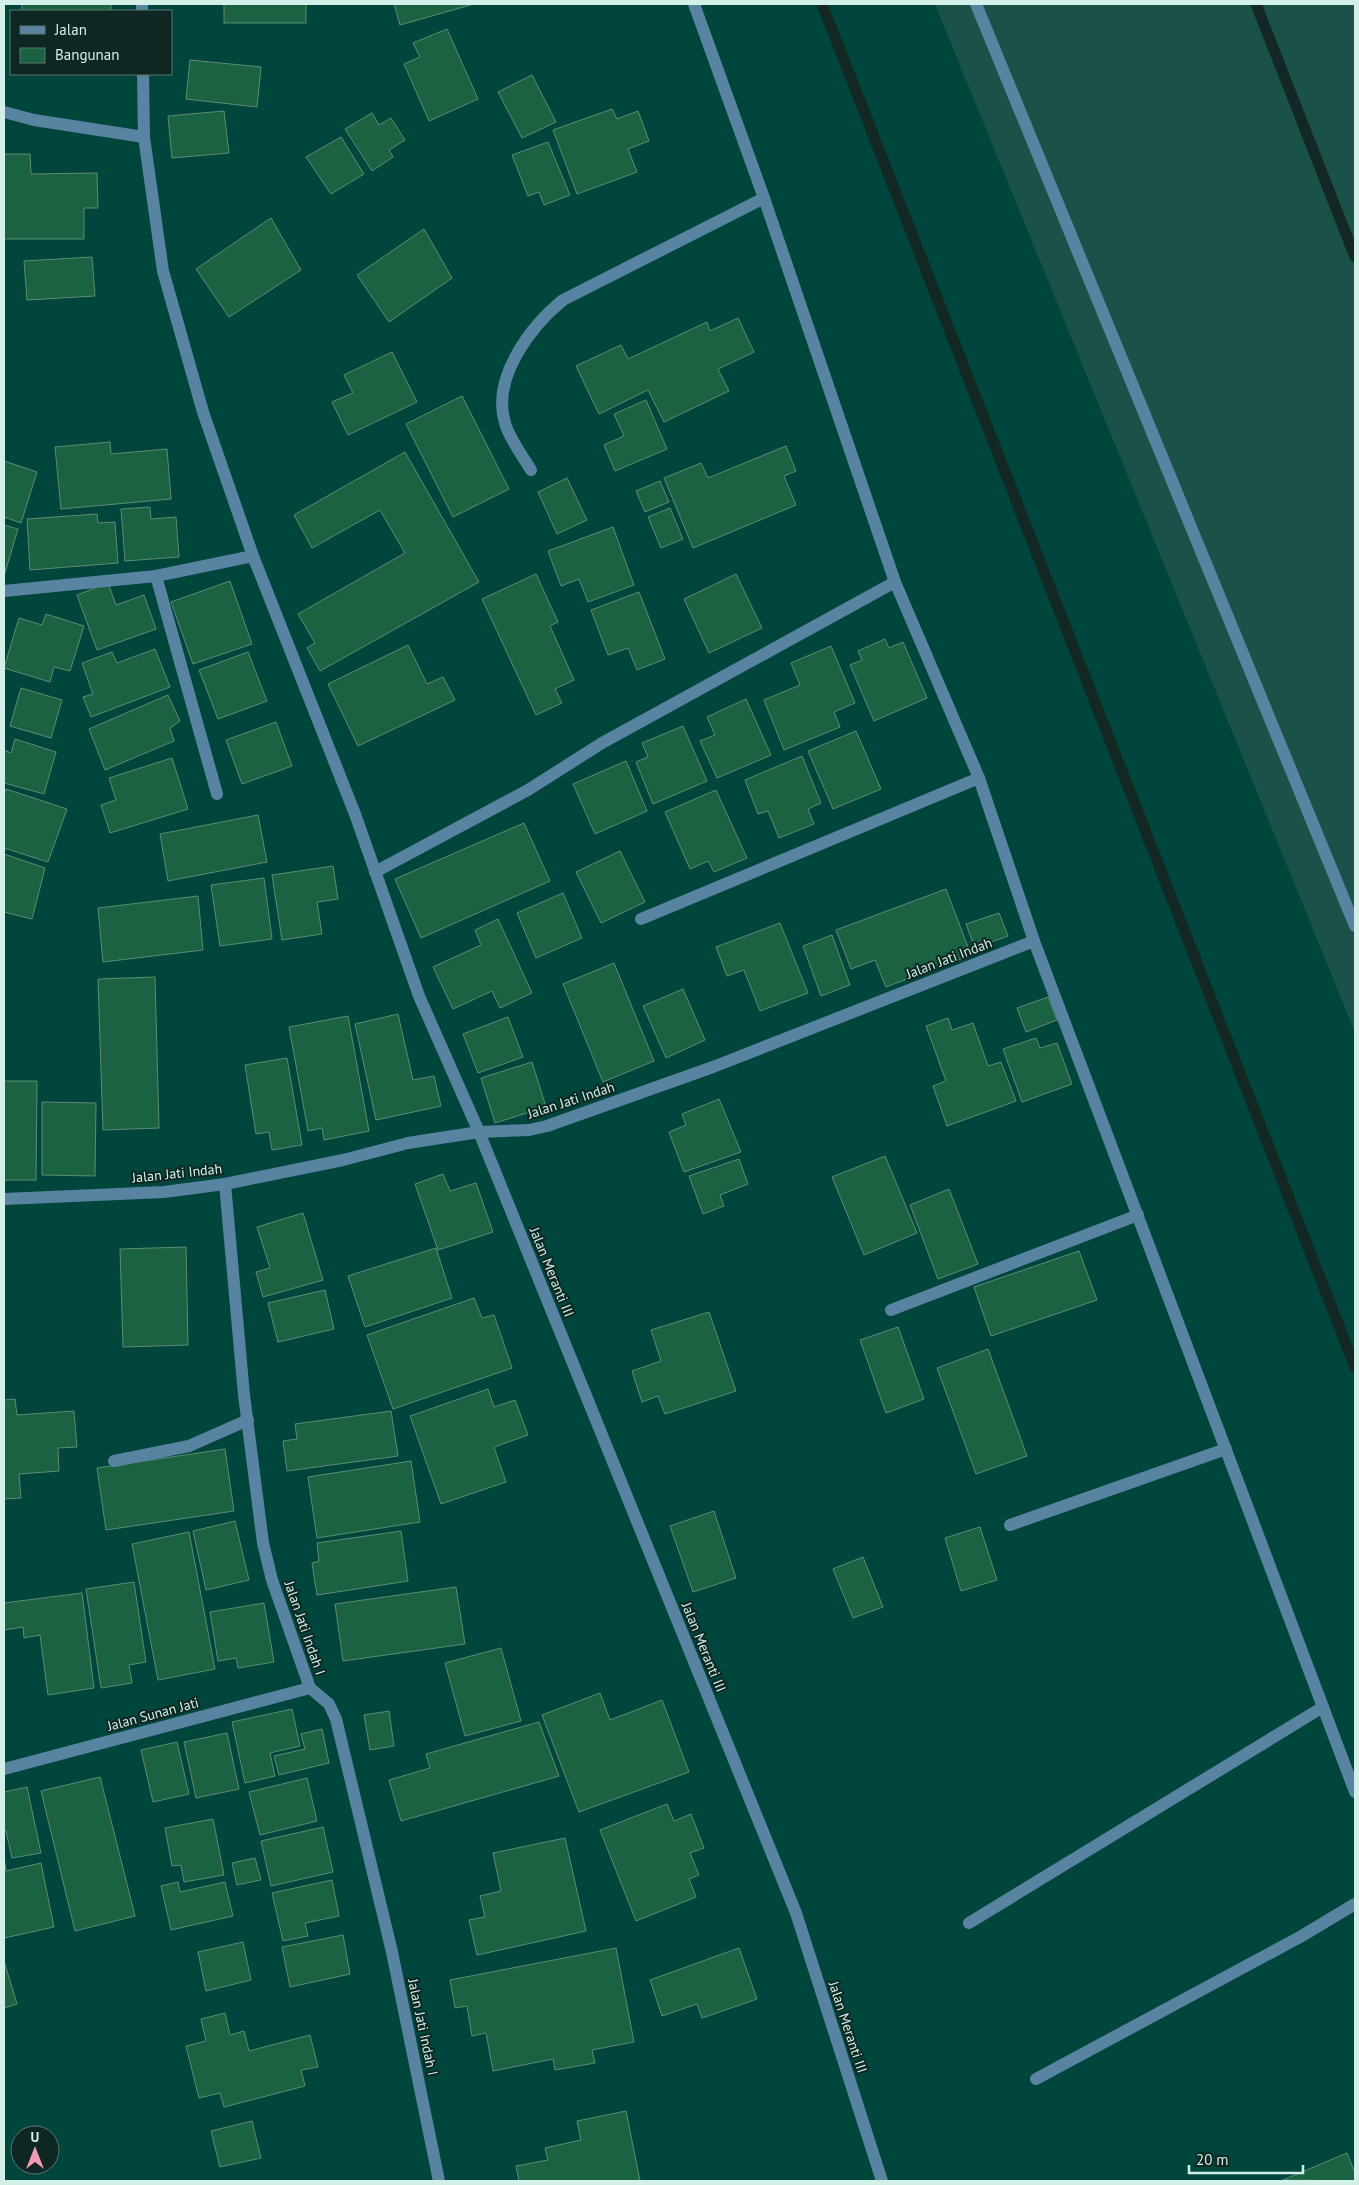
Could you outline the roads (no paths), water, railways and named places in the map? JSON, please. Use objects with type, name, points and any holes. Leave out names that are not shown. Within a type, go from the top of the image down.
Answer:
[{"type":"street","points":[[694,4],[764,198],[895,582],[979,778],[1034,942],[1355,1792]]},
{"type":"street","points":[[976,4],[1355,926]]},
{"type":"street","name":"Jalan Meranti III","points":[[142,75],[144,137],[163,271],[203,412],[253,556],[355,814],[419,996],[479,1132],[796,1913],[882,2181]]},
{"type":"street","points":[[4,112],[34,120],[144,137]]},
{"type":"street","points":[[531,470],[509,435],[502,403],[505,384],[515,360],[529,334],[545,315],[564,300],[764,198]]},
{"type":"street","points":[[4,592],[156,576],[253,556]]},
{"type":"street","points":[[156,576],[217,794]]},
{"type":"street","points":[[375,872],[528,790],[602,743],[895,582]]},
{"type":"street","points":[[641,920],[979,778]]},
{"type":"street","name":"Jalan Jati Indah","points":[[4,1198],[164,1192],[225,1184],[342,1160],[408,1144],[479,1132],[529,1130],[547,1126],[713,1067],[1034,942]]},
{"type":"street","name":"Jalan Jati Indah I","points":[[225,1184],[248,1420],[263,1543],[272,1580],[310,1688],[329,1704],[344,1749],[392,1952],[439,2181]]},
{"type":"street","points":[[891,1310],[1138,1215]]},
{"type":"street","points":[[114,1461],[189,1446],[248,1420]]},
{"type":"street","points":[[1010,1526],[1226,1449]]},
{"type":"street","name":"Jalan Sunan Jati","points":[[4,1769],[310,1688]]},
{"type":"street","points":[[969,1923],[1323,1707]]},
{"type":"street","points":[[1036,2079],[1300,1937],[1355,1904]]},
{"type":"waterway","points":[[822,4],[1355,1367]]},
{"type":"waterway","points":[[1256,4],[1355,257]]}]
